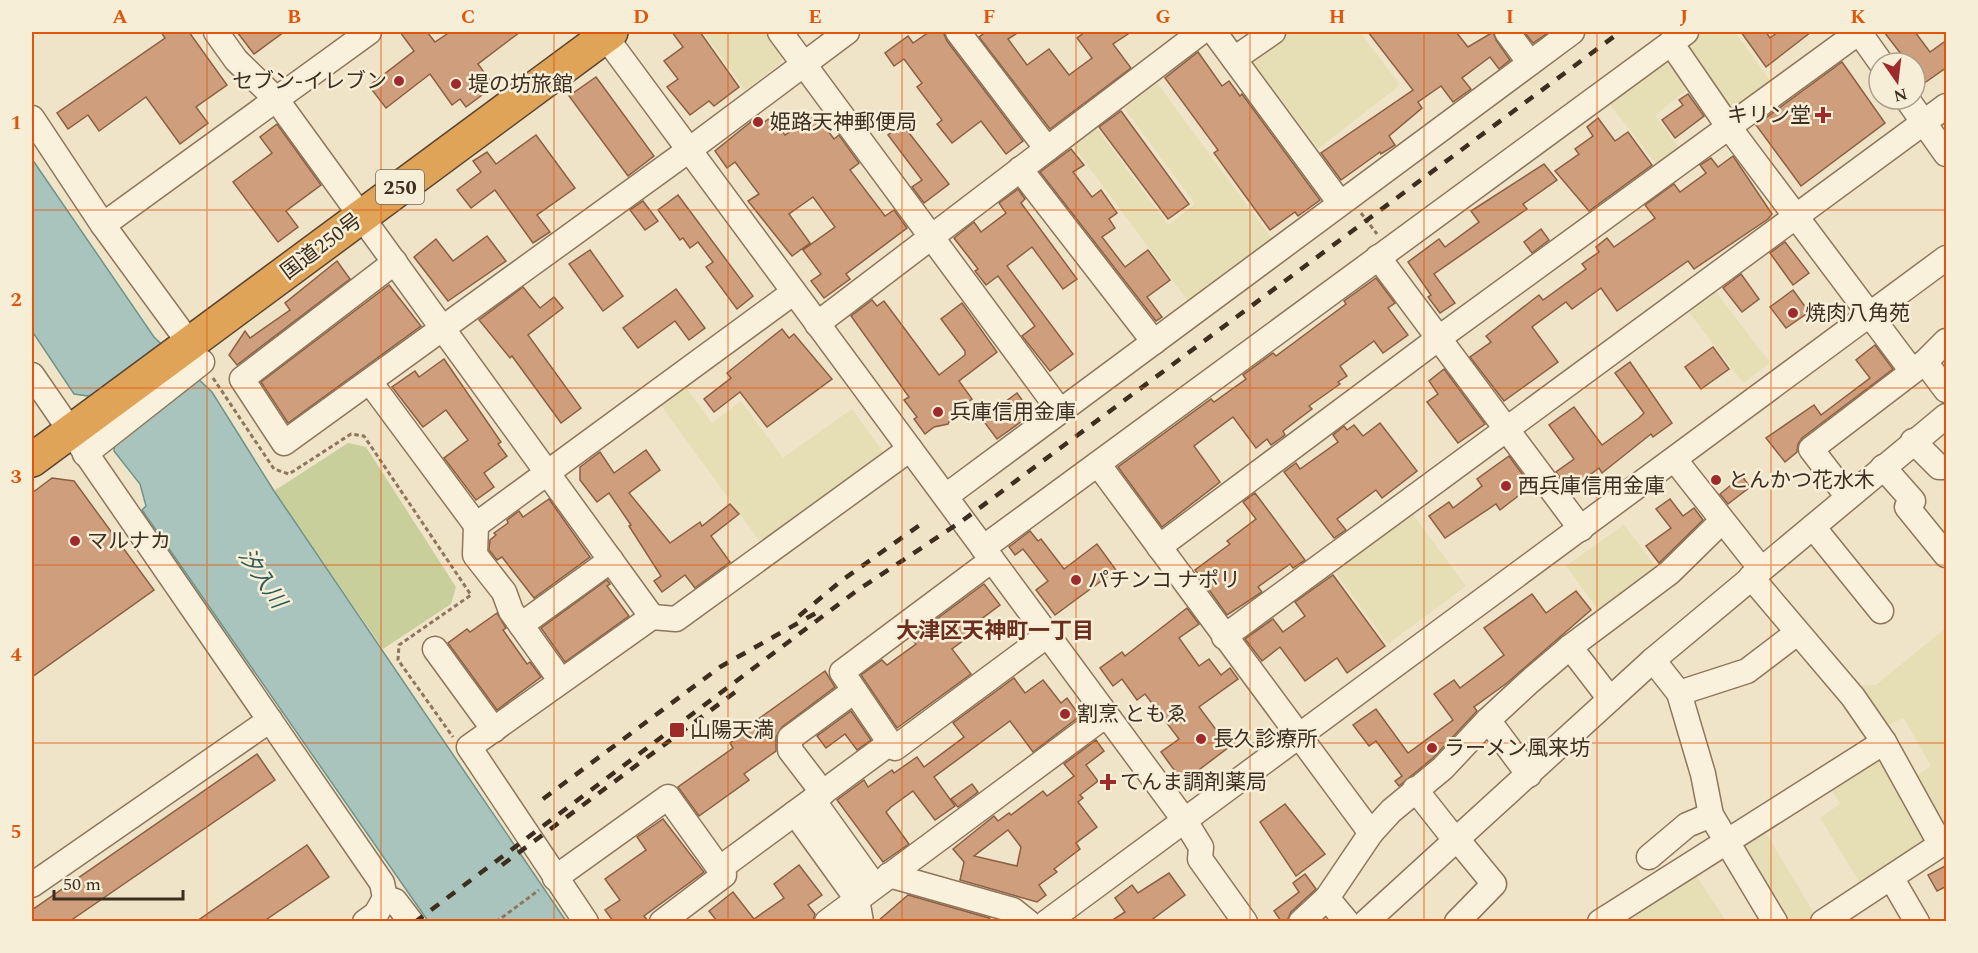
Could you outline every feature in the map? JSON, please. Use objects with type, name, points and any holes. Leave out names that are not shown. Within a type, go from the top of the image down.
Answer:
[{"type":"highway","name":"国道250号","points":[[32,460],[77,443],[196,353],[362,215],[606,33]]},
{"type":"street","points":[[219,32],[236,60],[276,99],[362,215],[652,617]]},
{"type":"street","points":[[103,225],[369,32]]},
{"type":"street","points":[[780,32],[1060,411]]},
{"type":"street","points":[[395,262],[242,379],[284,443],[444,329],[847,32]]},
{"type":"street","points":[[958,32],[1047,149]]},
{"type":"street","points":[[817,324],[1201,32]]},
{"type":"street","points":[[1214,32],[1344,200]]},
{"type":"street","points":[[1234,59],[1273,32]]},
{"type":"street","points":[[1507,32],[1530,63]]},
{"type":"street","points":[[946,496],[1572,32]]},
{"type":"street","points":[[1159,547],[1438,338],[1859,32],[1872,51]]},
{"type":"street","points":[[606,33],[817,324],[1049,634],[1202,847],[1213,850],[1263,921]]},
{"type":"street","points":[[1049,634],[895,748],[842,672],[1098,464],[1678,37],[1728,126],[1796,215],[1869,317],[1918,366],[1947,390]]},
{"type":"street","points":[[1224,637],[1506,427],[1947,106]]},
{"type":"street","points":[[1916,111],[1947,154]]},
{"type":"street","points":[[32,118],[103,225],[196,353]]},
{"type":"street","points":[[1020,169],[1154,342]]},
{"type":"street","points":[[1384,254],[1438,338],[1581,529]]},
{"type":"street","points":[[1047,921],[1947,258]]},
{"type":"street","points":[[476,525],[794,292]]},
{"type":"street","points":[[1848,497],[1810,449],[1947,341]]},
{"type":"street","points":[[32,375],[382,883],[385,898],[376,914],[365,921]]},
{"type":"street","points":[[370,382],[476,525],[475,555],[504,592],[511,611],[561,681]]},
{"type":"street","points":[[1366,921],[1653,660],[1913,441],[1947,416]]},
{"type":"street","points":[[1913,441],[1944,473]]},
{"type":"street","points":[[586,921],[469,747],[652,617],[676,619],[910,450]]},
{"type":"street","points":[[1675,460],[1721,522],[1797,633],[1853,697],[1884,742],[1944,843],[1892,879],[1823,921]]},
{"type":"street","points":[[1098,464],[1224,637],[1301,735],[1371,833]]},
{"type":"street","points":[[1883,467],[1913,501],[1907,507],[1947,555]]},
{"type":"street","points":[[1301,921],[1327,898],[1371,833],[1415,789],[1443,768],[1488,720],[1570,647],[1669,573],[1721,522]]},
{"type":"street","points":[[1813,527],[1881,611]]},
{"type":"street","points":[[521,625],[611,560]]},
{"type":"street","points":[[1679,693],[1747,671],[1797,633]]},
{"type":"street","points":[[1570,647],[1610,699]]},
{"type":"street","points":[[435,649],[494,730]]},
{"type":"street","points":[[1653,660],[1679,693],[1703,774],[1711,815],[1775,921]]},
{"type":"street","points":[[854,691],[790,738],[790,750],[810,802],[870,895]]},
{"type":"street","points":[[827,921],[870,895],[1106,716]]},
{"type":"street","points":[[32,885],[270,720]]},
{"type":"street","points":[[1488,720],[1529,775]]},
{"type":"street","points":[[1599,921],[1884,742]]},
{"type":"street","points":[[719,869],[890,743]]},
{"type":"street","points":[[1415,789],[1494,884],[1457,921]]},
{"type":"street","points":[[555,878],[668,797],[724,876],[662,921]]},
{"type":"street","points":[[1649,857],[1687,825],[1711,815]]},
{"type":"street","points":[[1202,847],[1200,859],[1245,921]]},
{"type":"street","points":[[1892,879],[1917,921]]},
{"type":"street","points":[[870,895],[1013,910],[1028,921]]},
{"type":"street","points":[[385,898],[395,901],[411,921]]},
{"type":"street","points":[[1327,898],[1347,921]]},
{"type":"path","points":[[1344,200],[1384,254]]},
{"type":"path","points":[[196,353],[274,469],[289,474],[351,434],[364,436],[471,595],[399,645],[398,660],[457,743],[469,747]]},
{"type":"path","points":[[496,921],[555,878]]},
{"type":"shaded area","points":[[703,32],[768,32],[784,53],[781,63],[745,90]]},
{"type":"shaded area","points":[[1288,32],[1360,32],[1400,85],[1318,149],[1253,62],[1257,54]]},
{"type":"shaded area","points":[[1697,32],[1735,32],[1771,82],[1738,108],[1727,105],[1684,48]]},
{"type":"shaded area","points":[[1663,57],[1688,88],[1655,116],[1680,149],[1658,166],[1604,97]]},
{"type":"shaded area","points":[[1157,83],[1273,240],[1189,302],[1071,143],[1095,126],[1168,225],[1195,204],[1124,108]]},
{"type":"shaded area","points":[[1713,288],[1770,363],[1743,383],[1686,308]]},
{"type":"shaded area","points":[[685,386],[712,423],[741,401],[783,458],[852,409],[887,457],[763,546],[660,404]]},
{"type":"shaded area","points":[[1411,512],[1466,586],[1388,644],[1333,569]]},
{"type":"shaded area","points":[[1624,525],[1662,575],[1604,617],[1566,566]]},
{"type":"shaded area","points":[[1946,628],[1946,833],[1914,778],[1931,766],[1904,718],[1885,726],[1859,686],[1876,685]]},
{"type":"shaded area","points":[[1880,757],[1926,836],[1923,849],[1862,886],[1820,818],[1840,804],[1830,786]]},
{"type":"shaded area","points":[[1763,828],[1815,915],[1806,921],[1787,921],[1742,850],[1745,840]]},
{"type":"shaded area","points":[[1693,871],[1726,921],[1616,922]]},
{"type":"green space","points":[[348,443],[366,447],[456,587],[451,604],[383,649],[274,491]]},
{"type":"water","name":"汐入川","points":[[32,159],[154,337],[212,392],[274,491],[566,921],[428,921],[142,510],[146,506],[140,484],[114,451],[116,431],[88,396],[74,394],[32,331]]},
{"type":"building","points":[[161,32],[189,32],[227,85],[196,107],[208,123],[180,144],[146,97],[99,131],[88,115],[68,129],[57,113],[165,38]]},
{"type":"building","points":[[237,32],[284,32],[254,54]]},
{"type":"building","points":[[400,32],[427,32],[435,42],[450,32],[520,32],[478,64],[494,86],[466,107],[460,99],[452,105],[430,74],[386,108],[369,86],[414,51]]},
{"type":"building","points":[[672,32],[700,32],[739,87],[714,106],[709,101],[690,115],[667,87],[678,79],[664,61],[683,47]]},
{"type":"building","points":[[929,32],[943,32],[947,41],[1023,141],[1006,154],[981,121],[952,143],[937,124],[942,120],[917,87],[922,83],[904,59],[894,66],[885,53],[908,36],[913,43]]},
{"type":"building","points":[[986,32],[1019,32],[1008,39],[1027,65],[1049,49],[1069,75],[1092,58],[1077,38],[1085,32],[1131,32],[1113,44],[1131,68],[1050,129],[979,37]]},
{"type":"building","points":[[1368,32],[1456,32],[1468,47],[1493,32],[1510,60],[1499,69],[1490,57],[1462,78],[1471,89],[1453,102],[1441,86],[1418,102],[1422,108],[1389,136],[1395,145],[1381,154],[1380,152],[1341,180],[1321,153],[1413,90]]},
{"type":"building","points":[[1524,32],[1549,32],[1533,43]]},
{"type":"building","points":[[1741,32],[1766,32],[1770,38],[1778,32],[1811,32],[1766,67]]},
{"type":"building","points":[[1884,32],[1915,32],[1930,52],[1947,40],[1947,67],[1927,81],[1927,51],[1899,51]]},
{"type":"building","points":[[1198,52],[1222,86],[1229,81],[1240,96],[1242,94],[1320,200],[1298,216],[1295,212],[1270,230],[1214,153],[1218,150],[1165,78]]},
{"type":"building","points":[[1842,62],[1867,97],[1867,111],[1877,111],[1885,123],[1801,186],[1756,125]]},
{"type":"building","points":[[596,77],[654,156],[628,176],[569,96]]},
{"type":"building","points":[[1688,94],[1704,116],[1675,138],[1662,120],[1683,105],[1679,100]]},
{"type":"building","points":[[1121,111],[1189,204],[1168,219],[1099,127]]},
{"type":"building","points":[[815,114],[834,139],[839,135],[859,163],[850,170],[885,216],[894,210],[907,228],[846,274],[850,279],[824,298],[811,281],[821,274],[803,250],[835,227],[813,197],[789,214],[810,243],[792,256],[748,201],[759,194],[735,162],[727,168],[715,151],[758,116],[763,123],[771,117],[785,135]]},
{"type":"building","points":[[1598,118],[1615,141],[1628,132],[1652,165],[1589,211],[1555,171],[1579,154],[1575,149],[1593,136],[1587,127]]},
{"type":"building","points":[[277,124],[321,185],[286,211],[298,227],[278,242],[233,182],[272,153],[260,137]]},
{"type":"building","points":[[902,124],[949,184],[924,203],[912,187],[922,180],[888,135]]},
{"type":"building","points":[[536,135],[575,188],[537,215],[550,232],[533,243],[495,190],[471,208],[457,190],[481,172],[473,161],[487,152],[496,164]]},
{"type":"building","points":[[1071,149],[1084,165],[1073,172],[1092,197],[1101,190],[1117,213],[1109,219],[1115,228],[1102,237],[1125,267],[1148,250],[1170,280],[1147,297],[1162,317],[1156,321],[1040,172]]},
{"type":"building","points":[[1733,156],[1772,214],[1768,219],[1694,269],[1688,261],[1617,311],[1601,288],[1572,309],[1566,302],[1532,327],[1558,362],[1504,401],[1470,357],[1491,342],[1486,336],[1539,295],[1543,300],[1586,269],[1582,264],[1599,252],[1596,247],[1607,238],[1614,247],[1655,218],[1645,205],[1674,184],[1680,192],[1706,173],[1700,165],[1711,158],[1718,167]]},
{"type":"building","points":[[1544,164],[1557,180],[1523,204],[1527,209],[1434,274],[1455,303],[1440,313],[1428,297],[1431,295],[1408,262],[1439,239],[1445,247],[1479,222],[1471,211]]},
{"type":"building","points":[[1018,189],[1025,199],[1021,203],[1077,279],[1063,289],[1032,247],[1007,266],[1073,354],[1050,371],[1022,336],[1035,326],[998,276],[986,285],[975,271],[978,269],[954,238],[974,222],[981,232],[1006,213],[999,203]]},
{"type":"building","points":[[678,195],[753,296],[737,309],[706,267],[713,262],[698,242],[690,248],[683,238],[680,240],[658,210]]},
{"type":"building","points":[[643,201],[658,221],[645,230],[630,210]]},
{"type":"building","points":[[1541,229],[1549,240],[1532,253],[1524,242]]},
{"type":"building","points":[[487,236],[506,261],[448,301],[414,257],[436,239],[453,261]]},
{"type":"building","points":[[1785,242],[1809,273],[1793,285],[1770,253]]},
{"type":"building","points":[[590,250],[623,296],[603,311],[569,264]]},
{"type":"building","points":[[337,261],[350,279],[237,365],[229,355],[245,331],[250,338],[290,310],[285,303]]},
{"type":"building","points":[[1741,274],[1759,299],[1742,312],[1723,288]]},
{"type":"building","points":[[1376,278],[1395,303],[1388,308],[1408,335],[1383,353],[1374,341],[1340,366],[1347,376],[1338,382],[1340,384],[1309,406],[1312,409],[1283,431],[1285,435],[1271,445],[1267,439],[1256,448],[1233,417],[1194,446],[1220,482],[1162,527],[1118,467],[1211,399],[1214,402],[1246,379],[1243,375],[1273,353],[1276,356],[1346,304],[1344,301]]},
{"type":"building","points":[[389,285],[421,326],[288,423],[261,382]]},
{"type":"building","points":[[523,287],[540,308],[554,297],[563,308],[528,335],[581,408],[561,423],[512,356],[510,358],[479,320]]},
{"type":"building","points":[[676,289],[705,328],[689,340],[675,321],[638,348],[623,328]]},
{"type":"building","points":[[1793,290],[1809,312],[1786,328],[1770,307]]},
{"type":"building","points":[[872,300],[877,306],[884,301],[939,375],[965,355],[965,351],[941,319],[962,303],[997,352],[959,381],[972,399],[953,413],[948,424],[934,427],[925,434],[914,419],[917,417],[904,400],[909,397],[851,316]]},
{"type":"building","points":[[782,329],[789,338],[794,334],[832,379],[767,427],[740,392],[714,412],[704,399],[731,378],[727,373]]},
{"type":"building","points":[[1875,345],[1893,369],[1802,438],[1797,452],[1785,462],[1766,438],[1814,405],[1821,415],[1870,378],[1856,360]]},
{"type":"building","points":[[1713,347],[1729,369],[1701,389],[1685,367]]},
{"type":"building","points":[[444,359],[501,442],[498,444],[507,456],[484,473],[494,487],[476,500],[444,458],[468,440],[446,410],[423,427],[392,387],[415,371],[419,377]]},
{"type":"building","points":[[1630,362],[1672,423],[1653,437],[1651,434],[1602,473],[1599,468],[1570,490],[1556,472],[1574,459],[1549,425],[1574,407],[1602,445],[1639,418],[1644,413],[1615,373]]},
{"type":"building","points":[[1444,369],[1485,424],[1458,443],[1427,402],[1438,394],[1429,381]]},
{"type":"building","points":[[1017,393],[1032,414],[997,439],[982,419]]},
{"type":"building","points":[[1380,423],[1417,471],[1382,498],[1376,490],[1337,519],[1346,530],[1334,538],[1284,472],[1296,463],[1300,469],[1338,442],[1333,435],[1344,426],[1347,430],[1354,425],[1363,436]]},
{"type":"building","points":[[646,450],[660,470],[629,493],[670,543],[700,522],[702,526],[730,504],[739,514],[711,536],[730,562],[695,588],[685,575],[662,592],[654,581],[661,576],[609,493],[597,502],[580,480],[580,467],[600,452],[614,473]]},
{"type":"building","points":[[1509,456],[1531,486],[1500,510],[1496,504],[1445,538],[1429,516],[1449,502],[1453,508],[1482,486],[1477,479]]},
{"type":"building","points":[[1742,476],[1750,487],[1728,504],[1720,494]]},
{"type":"building","name":"マルナカ","points":[[52,478],[74,481],[154,590],[32,677],[32,493]]},
{"type":"building","points":[[1255,493],[1305,560],[1293,568],[1290,564],[1258,587],[1262,592],[1227,615],[1195,570],[1230,544],[1227,541],[1256,519],[1243,502]]},
{"type":"building","points":[[549,499],[590,557],[534,598],[502,557],[497,560],[489,550],[490,540],[496,535],[494,533],[508,523],[507,520],[519,511],[523,517]]},
{"type":"building","points":[[1670,499],[1683,516],[1694,508],[1703,520],[1659,563],[1646,546],[1671,528],[1656,509]]},
{"type":"building","name":"パチンコ ナポリ","points":[[1030,531],[1038,541],[1041,539],[1064,569],[1097,544],[1116,570],[1055,615],[1036,590],[1048,581],[1023,549],[1015,555],[1009,547]]},
{"type":"building","points":[[1333,575],[1385,646],[1347,673],[1337,658],[1305,681],[1280,647],[1262,661],[1245,639],[1273,619],[1283,632],[1305,616],[1295,602]]},
{"type":"building","points":[[607,580],[610,584],[607,586],[629,616],[565,662],[541,628]]},
{"type":"building","points":[[984,584],[1000,605],[976,623],[980,628],[952,649],[971,674],[897,728],[861,675],[882,660],[887,665],[916,644],[911,638]]},
{"type":"building","points":[[1576,591],[1591,610],[1507,683],[1474,707],[1477,711],[1433,758],[1399,786],[1395,781],[1402,776],[1376,741],[1369,746],[1353,725],[1376,709],[1408,753],[1453,720],[1434,694],[1454,680],[1460,688],[1504,655],[1484,628],[1532,594],[1546,613]]},
{"type":"building","points":[[1187,608],[1199,624],[1179,638],[1199,666],[1209,659],[1221,675],[1230,668],[1238,679],[1199,707],[1229,747],[1183,782],[1161,752],[1179,739],[1145,694],[1137,700],[1122,679],[1113,686],[1100,668],[1122,652],[1125,656]]},
{"type":"building","points":[[497,613],[506,628],[503,630],[527,664],[530,662],[541,677],[497,710],[448,643],[467,629],[470,632]]},
{"type":"building","points":[[825,671],[835,687],[782,727],[776,737],[776,751],[744,774],[749,780],[699,816],[678,787],[733,748],[730,743],[745,733],[743,730]]},
{"type":"building","points":[[1014,678],[1025,693],[1043,680],[1061,703],[1067,698],[1080,716],[1033,752],[1010,721],[934,777],[955,806],[935,820],[913,791],[891,807],[886,812],[909,844],[883,862],[837,800],[864,780],[868,787],[892,770],[894,773],[917,757],[924,767],[964,737],[953,723]]},
{"type":"building","points":[[851,711],[871,740],[857,750],[845,734],[826,748],[817,736]]},
{"type":"building","points":[[1096,740],[1104,751],[1086,765],[1098,781],[1080,795],[1083,798],[1078,802],[1097,827],[1076,843],[1080,849],[1054,869],[1057,872],[1039,885],[1046,895],[1037,902],[960,880],[964,862],[953,849],[994,816],[998,821],[1009,813],[1011,815],[1043,791],[1047,796],[1074,776],[1064,764]],"holes":[[[1008,830],[1021,847],[1017,866],[974,856]]]},
{"type":"building","points":[[257,754],[275,780],[70,921],[32,921],[32,910]]},
{"type":"building","points":[[972,784],[978,792],[958,807],[951,799]]},
{"type":"building","points":[[1285,804],[1325,854],[1296,876],[1260,822]]},
{"type":"building","points":[[663,819],[704,872],[644,916],[648,921],[613,921],[605,910],[620,900],[605,879],[646,850],[637,837]]},
{"type":"building","points":[[307,845],[329,877],[264,921],[197,921]]},
{"type":"building","points":[[799,865],[822,895],[808,905],[815,914],[813,921],[717,921],[709,911],[733,892],[754,919],[784,898],[774,884]]},
{"type":"building","points":[[1947,865],[1947,886],[1937,891],[1928,875]]},
{"type":"building","points":[[1169,873],[1185,895],[1150,921],[1111,921],[1125,912],[1115,898],[1132,885],[1138,893]]},
{"type":"building","points":[[1305,874],[1316,889],[1291,912],[1287,921],[1281,921],[1274,911],[1299,892],[1293,883]]},
{"type":"building","points":[[908,895],[989,918],[992,921],[878,921]]},
{"type":"railway","points":[[415,922],[855,592],[962,521],[1620,32]]},
{"type":"railway","points":[[799,616],[841,581],[924,522]]},
{"type":"railway","points":[[543,799],[720,667],[823,609]]},
{"type":"railway","points":[[502,865],[738,690]]},
{"type":"place","name":"セブン-イレブン","points":[[399,81]]},
{"type":"place","name":"堤の坊旅館","points":[[456,84]]},
{"type":"place","name":"キリン堂","points":[[1823,115]]},
{"type":"place","name":"姫路天神郵便局","points":[[758,122]]},
{"type":"place","name":"焼肉八角苑","points":[[1793,313]]},
{"type":"place","name":"兵庫信用金庫","points":[[938,412]]},
{"type":"place","name":"とんかつ花水木","points":[[1716,480]]},
{"type":"place","name":"西兵庫信用金庫","points":[[1506,486]]},
{"type":"place","name":"マルナカ","points":[[75,541]]},
{"type":"place","name":"パチンコ ナポリ","points":[[1076,580]]},
{"type":"place","name":"割烹 ともゑ","points":[[1065,714]]},
{"type":"place","name":"山陽天満","points":[[677,730]]},
{"type":"place","name":"長久診療所","points":[[1201,739]]},
{"type":"place","name":"ラーメン風来坊","points":[[1432,748]]},
{"type":"place","name":"てんま調剤薬局","points":[[1108,782]]},
{"type":"district","name":"大津区天神町一丁目","points":[[995,630]]}]
